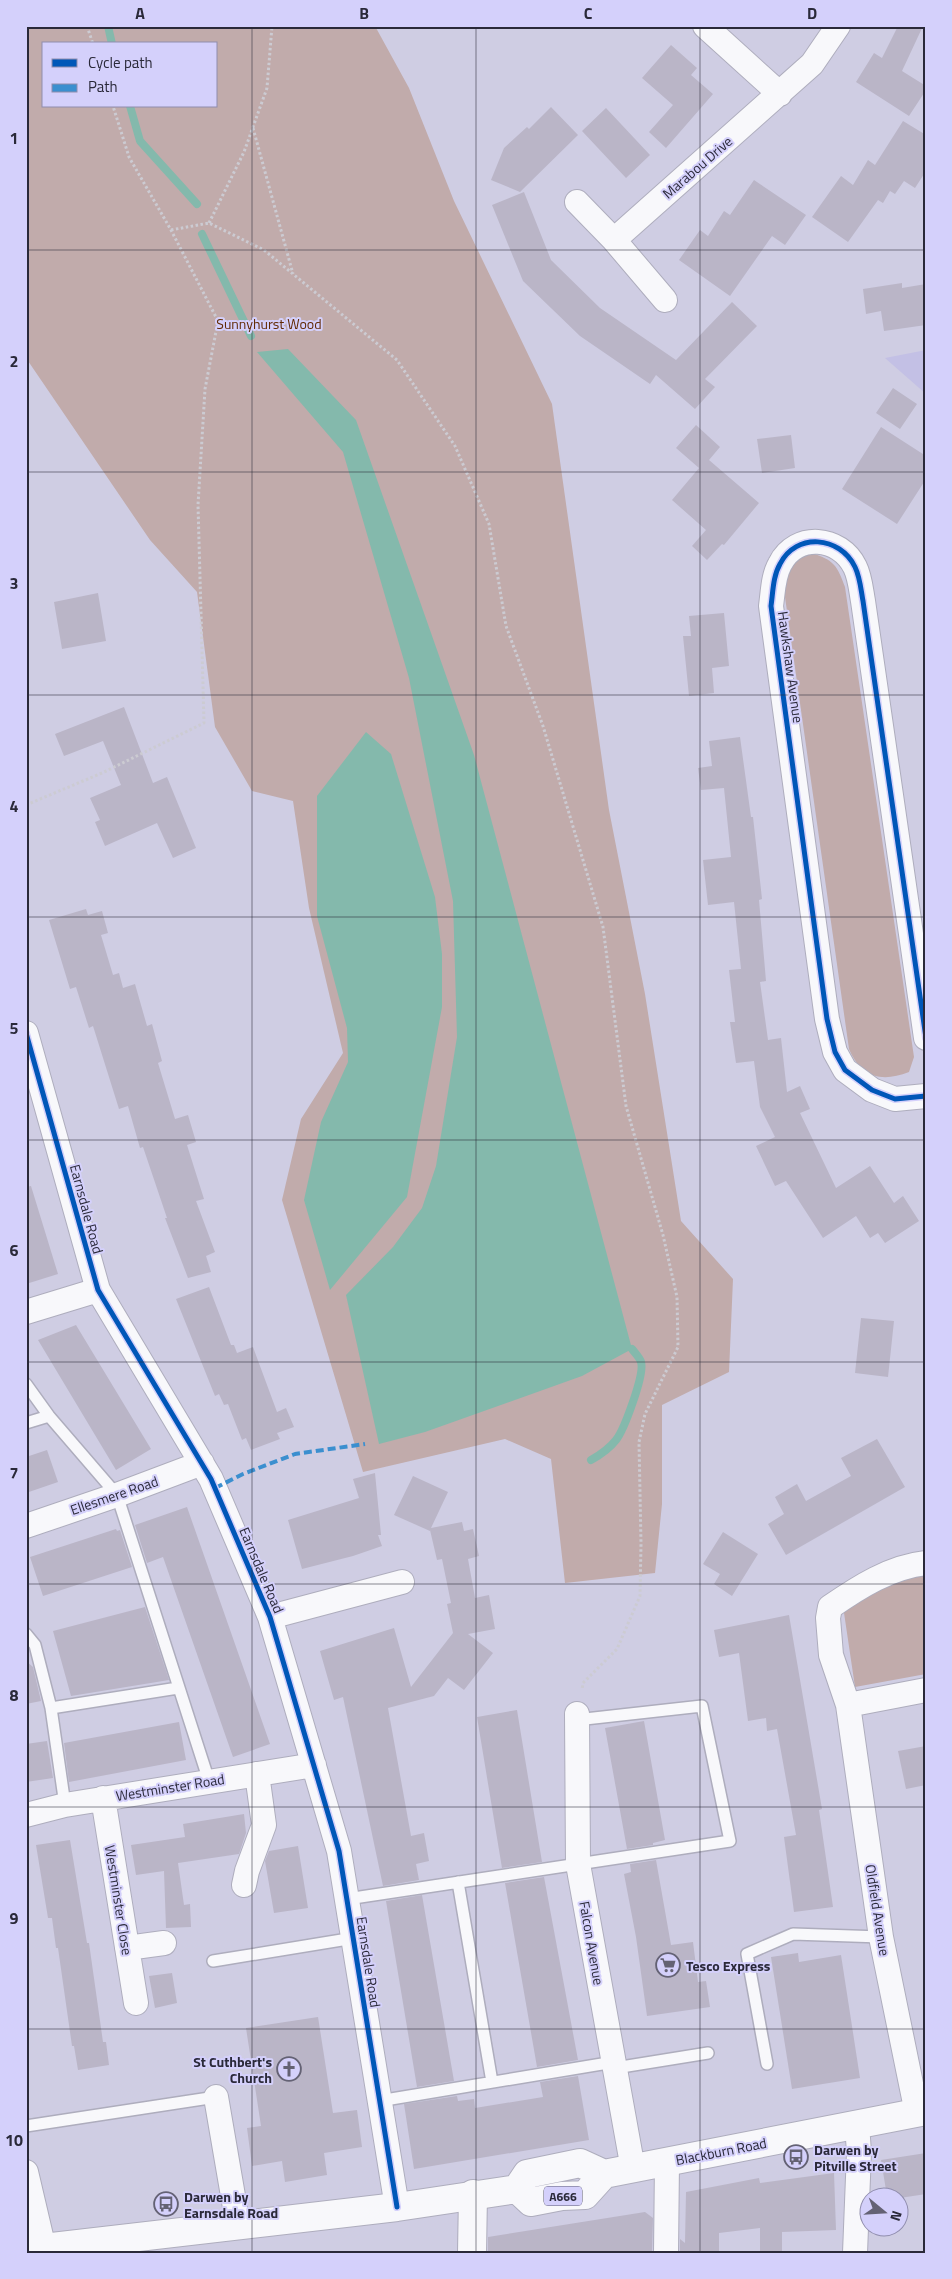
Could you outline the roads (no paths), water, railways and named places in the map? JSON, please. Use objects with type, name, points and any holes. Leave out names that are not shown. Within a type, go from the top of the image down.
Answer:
[{"type":"main road","name":"Blackburn Road","points":[[39,2250],[397,2207],[473,2194],[517,2189],[527,2174],[580,2163],[604,2174],[921,2112]]},
{"type":"main road","points":[[472,2253],[473,2194]]},
{"type":"street","points":[[704,26],[780,94]]},
{"type":"street","name":"Marabou Drive","points":[[614,240],[812,64],[838,26]]},
{"type":"street","points":[[577,202],[614,240],[665,300]]},
{"type":"street","name":"Hawkshaw Avenue","points":[[926,1038],[868,642],[864,601],[856,568],[848,555],[833,545],[816,540],[803,544],[790,552],[780,563],[774,582],[771,606],[827,1019],[835,1052],[845,1070],[872,1090],[895,1099],[926,1096]]},
{"type":"street","name":"Earnsdale Road","points":[[26,1033],[34,1087],[98,1290],[211,1479],[270,1617],[339,1851],[397,2207]]},
{"type":"street","points":[[26,1312],[98,1290]]},
{"type":"street","name":"Ellesmere Road","points":[[26,1526],[202,1463]]},
{"type":"street","name":"Oldfield Avenue","points":[[921,2112],[881,1937],[848,1705],[831,1655],[828,1618],[830,1607],[866,1582],[914,1564],[926,1563]]},
{"type":"street","points":[[270,1617],[402,1582]]},
{"type":"street","points":[[848,1705],[926,1690]]},
{"type":"street","name":"Falcon Avenue","points":[[576,1717],[578,1864],[633,2169]]},
{"type":"street","name":"Westminster Road","points":[[26,1815],[103,1798],[314,1765]]},
{"type":"street","points":[[244,1885],[247,1870],[264,1825],[257,1774]]},
{"type":"street","name":"Westminster Close","points":[[103,1798],[136,2003]]},
{"type":"street","points":[[127,1948],[164,1943]]},
{"type":"street","points":[[216,2097],[238,2226]]},
{"type":"street","points":[[855,2253],[859,2152],[857,2125]]},
{"type":"street","points":[[666,2253],[667,2162]]},
{"type":"street","points":[[26,2172],[39,2250]]},
{"type":"lane","points":[[26,1384],[49,1416],[116,1495],[209,1781]]},
{"type":"lane","points":[[26,1423],[49,1416]]},
{"type":"lane","points":[[26,1634],[35,1645],[51,1708],[65,1805]]},
{"type":"lane","points":[[51,1708],[178,1688]]},
{"type":"lane","points":[[347,1899],[730,1841],[702,1706],[576,1717]]},
{"type":"lane","points":[[458,1882],[492,2082]]},
{"type":"lane","points":[[767,2064],[747,1954],[793,1934],[881,1937]]},
{"type":"lane","points":[[214,1962],[354,1938]]},
{"type":"lane","points":[[380,2101],[492,2082],[708,2053]]},
{"type":"lane","points":[[26,2126],[216,2097]]},
{"type":"waterway","points":[[108,26],[112,42]]},
{"type":"waterway","points":[[131,108],[140,141],[197,204]]},
{"type":"waterway","points":[[202,234],[251,336]]},
{"type":"waterway","points":[[591,1460],[604,1452],[616,1440],[628,1414],[637,1389],[641,1368],[639,1357],[632,1349]]},
{"type":"place","name":"Tesco Express","points":[[668,1965]]},
{"type":"place","name":"St Cuthbert's Church","points":[[289,2069]]},
{"type":"place","name":"Darwen by Pitville Street","points":[[796,2157]]},
{"type":"place","name":"Darwen by Earnsdale Road","points":[[166,2204]]},
{"type":"park label","name":"Sunnyhurst Wood","points":[[269,323]]}]
